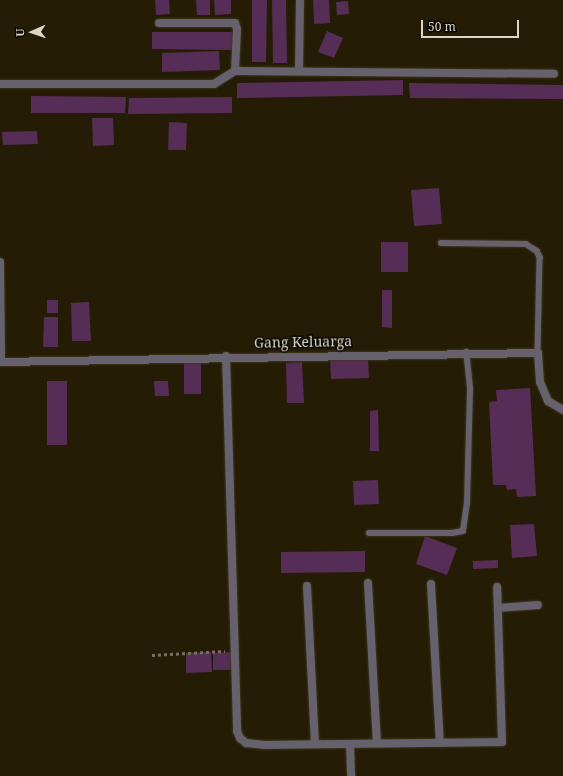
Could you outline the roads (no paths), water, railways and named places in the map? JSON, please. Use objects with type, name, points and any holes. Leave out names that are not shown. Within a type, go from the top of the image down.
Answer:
[{"type":"street","points":[[299,71],[300,0]]},
{"type":"street","points":[[159,23],[235,23],[237,29],[235,71]]},
{"type":"street","points":[[0,84],[214,84],[235,71],[554,74]]},
{"type":"street","points":[[0,262],[1,362]]},
{"type":"street","name":"Gang Keluarga","points":[[1,362],[226,356],[466,352],[538,353]]},
{"type":"street","points":[[538,353],[540,382],[548,401],[563,410]]},
{"type":"street","points":[[226,356],[236,650],[237,730],[240,738],[246,743],[265,745],[502,742],[497,587]]},
{"type":"street","points":[[368,583],[377,744]]},
{"type":"street","points":[[431,584],[440,743]]},
{"type":"street","points":[[307,586],[315,744]]},
{"type":"street","points":[[498,608],[538,605]]},
{"type":"street","points":[[350,744],[351,776]]},
{"type":"lane","points":[[441,243],[526,244],[537,251],[540,257],[538,353]]},
{"type":"lane","points":[[369,533],[452,533],[463,531],[467,504],[470,388],[466,352]]}]
